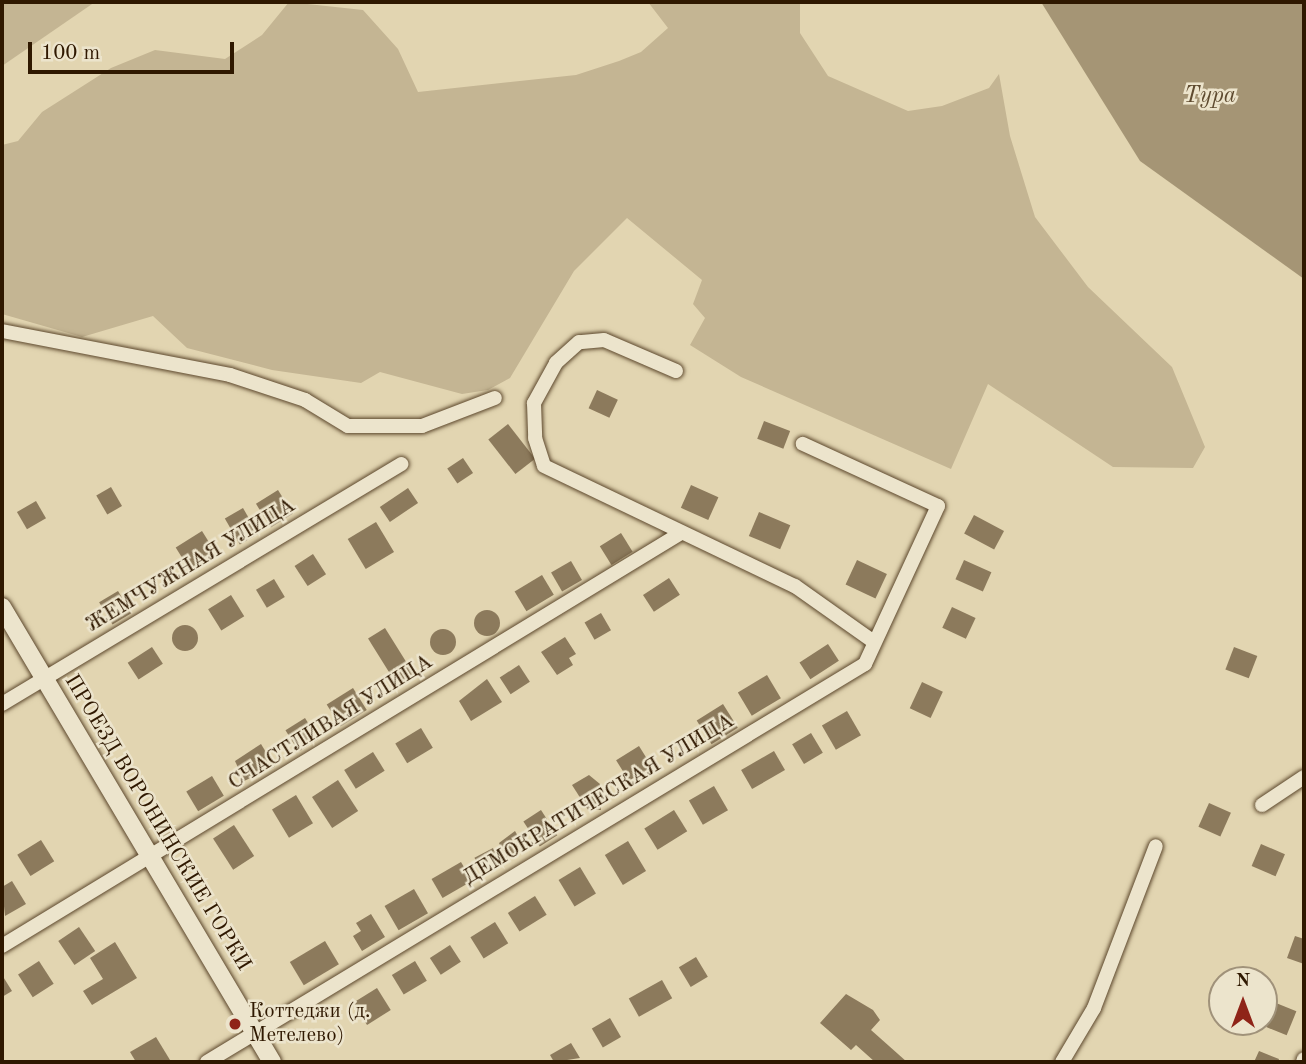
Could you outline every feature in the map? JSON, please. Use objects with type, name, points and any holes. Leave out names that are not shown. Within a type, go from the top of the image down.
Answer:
[{"type":"street","points":[[2,331],[229,375],[305,400],[348,426],[422,426],[495,398]]},
{"type":"street","points":[[676,371],[604,340],[579,342],[556,363],[534,403],[536,438],[544,466],[795,586],[874,642]]},
{"type":"street","name":"ДЕМОКРАТИЧЕСКАЯ УЛИЦА","points":[[207,1062],[865,664],[938,506],[803,444]]},
{"type":"street","name":"ЖЕМЧУЖНАЯ УЛИЦА","points":[[2,704],[401,464]]},
{"type":"street","name":"СЧАСТЛИВАЯ УЛИЦА","points":[[2,946],[151,858],[681,533]]},
{"type":"street","name":"ПРОЕЗД ВОРОНИНСКИЕ ГОРКИ","points":[[2,607],[272,1062]]},
{"type":"street","points":[[1262,805],[1304,777]]},
{"type":"street","points":[[1062,1062],[1094,1008],[1156,846]]},
{"type":"shaded area","points":[[2,2],[95,2],[2,66]]},
{"type":"shaded area","points":[[289,2],[363,10],[398,49],[418,92],[576,75],[619,61],[641,52],[668,28],[648,2],[800,2],[800,33],[828,76],[908,111],[942,106],[989,88],[999,74],[1010,136],[1035,217],[1088,287],[1172,367],[1205,447],[1193,468],[1113,467],[988,384],[951,469],[741,377],[690,345],[705,318],[693,304],[702,280],[627,218],[574,271],[510,378],[488,390],[462,394],[380,372],[361,383],[272,370],[187,348],[153,316],[82,337],[2,314],[2,145],[18,141],[42,112],[111,68],[155,50],[225,59],[262,35]]},
{"type":"water","name":"Тура","points":[[1041,2],[1304,2],[1304,279],[1140,161]]},
{"type":"building","points":[[597,390],[618,400],[609,418],[589,408]]},
{"type":"building","points":[[764,421],[790,431],[783,449],[757,439]]},
{"type":"building","points":[[508,424],[535,459],[515,474],[488,439]]},
{"type":"building","points":[[463,458],[473,473],[457,484],[447,469]]},
{"type":"building","points":[[691,485],[718,497],[708,520],[681,508]]},
{"type":"building","points":[[111,487],[122,506],[107,515],[96,496]]},
{"type":"building","points":[[408,488],[418,503],[390,522],[380,507]]},
{"type":"building","points":[[278,490],[293,514],[271,528],[256,504]]},
{"type":"building","points":[[36,501],[46,518],[27,529],[17,512]]},
{"type":"building","points":[[243,508],[258,534],[240,544],[225,518]]},
{"type":"building","points":[[759,512],[790,525],[780,549],[749,536]]},
{"type":"building","points":[[974,515],[1004,531],[994,550],[964,534]]},
{"type":"building","points":[[376,522],[394,552],[366,569],[348,539]]},
{"type":"building","points":[[202,531],[217,555],[191,571],[176,547]]},
{"type":"building","points":[[621,533],[633,552],[611,565],[600,546]]},
{"type":"building","points":[[313,554],[326,574],[308,586],[295,566]]},
{"type":"building","points":[[857,560],[887,574],[875,598],[846,584]]},
{"type":"building","points":[[964,560],[991,572],[983,591],[955,579]]},
{"type":"building","points":[[571,561],[582,580],[562,592],[551,572]]},
{"type":"building","points":[[542,575],[554,595],[526,611],[515,591]]},
{"type":"building","points":[[669,578],[680,595],[654,612],[643,595]]},
{"type":"building","points":[[274,579],[285,597],[267,608],[256,590]]},
{"type":"building","points":[[118,591],[131,613],[113,625],[99,602]]},
{"type":"building","points":[[231,595],[244,616],[221,631],[208,609]]},
{"type":"building","points":[[952,607],[976,618],[966,639],[942,628]]},
{"type":"building","points":[[487,610],[496,614],[500,623],[496,632],[487,636],[478,632],[474,623],[478,614]]},
{"type":"building","points":[[601,613],[611,630],[595,640],[585,622]]},
{"type":"building","points":[[185,625],[194,629],[198,638],[194,647],[185,651],[176,647],[172,638],[176,629]]},
{"type":"building","points":[[385,628],[416,677],[399,688],[368,639]]},
{"type":"building","points":[[443,629],[452,633],[456,642],[452,651],[443,655],[434,651],[430,642],[434,633]]},
{"type":"building","points":[[565,637],[576,654],[569,658],[573,665],[557,675],[541,652]]},
{"type":"building","points":[[828,644],[839,661],[810,679],[799,663]]},
{"type":"building","points":[[152,647],[163,664],[139,680],[128,663]]},
{"type":"building","points":[[1234,647],[1257,656],[1249,678],[1225,669]]},
{"type":"building","points":[[519,665],[530,682],[511,694],[500,678]]},
{"type":"building","points":[[767,675],[781,698],[752,716],[738,693]]},
{"type":"building","points":[[487,679],[502,702],[471,721],[459,701]]},
{"type":"building","points":[[922,682],[943,692],[931,718],[910,708]]},
{"type":"building","points":[[353,688],[367,710],[340,726],[327,704]]},
{"type":"building","points":[[723,704],[738,728],[712,744],[697,720]]},
{"type":"building","points":[[847,711],[861,735],[836,750],[822,726]]},
{"type":"building","points":[[305,718],[318,739],[299,751],[285,730]]},
{"type":"building","points":[[421,728],[433,748],[407,763],[395,743]]},
{"type":"building","points":[[811,733],[823,753],[804,764],[792,744]]},
{"type":"building","points":[[261,744],[275,767],[244,781],[235,761]]},
{"type":"building","points":[[639,746],[655,772],[633,787],[616,760]]},
{"type":"building","points":[[774,751],[785,770],[752,789],[741,770]]},
{"type":"building","points":[[373,752],[385,771],[356,789],[344,770]]},
{"type":"building","points":[[589,775],[600,784],[601,810],[588,810],[572,785]]},
{"type":"building","points":[[212,776],[224,796],[198,811],[186,791]]},
{"type":"building","points":[[338,780],[358,811],[332,828],[312,797]]},
{"type":"building","points":[[714,786],[728,810],[703,825],[689,800]]},
{"type":"building","points":[[296,795],[313,823],[289,838],[272,809]]},
{"type":"building","points":[[1209,803],[1231,813],[1220,837],[1198,827]]},
{"type":"building","points":[[541,810],[557,835],[540,847],[523,821]]},
{"type":"building","points":[[674,810],[687,831],[658,850],[644,829]]},
{"type":"building","points":[[234,825],[254,856],[233,870],[213,839]]},
{"type":"building","points":[[515,831],[524,847],[506,858],[499,843]]},
{"type":"building","points":[[41,840],[54,861],[31,876],[17,855]]},
{"type":"building","points":[[628,841],[646,871],[623,885],[605,855]]},
{"type":"building","points":[[1261,844],[1285,854],[1276,876],[1252,866]]},
{"type":"building","points":[[493,848],[501,863],[482,873],[474,858]]},
{"type":"building","points":[[461,862],[472,881],[443,898],[432,879]]},
{"type":"building","points":[[580,867],[596,894],[575,906],[559,880]]},
{"type":"building","points":[[12,881],[26,904],[5,916],[2,887]]},
{"type":"building","points":[[414,889],[428,913],[399,930],[385,906]]},
{"type":"building","points":[[535,896],[547,915],[520,932],[508,913]]},
{"type":"building","points":[[371,914],[385,937],[362,951],[353,936],[361,931],[356,923]]},
{"type":"building","points":[[495,922],[508,943],[484,959],[470,937]]},
{"type":"building","points":[[79,927],[95,951],[74,965],[58,941]]},
{"type":"building","points":[[1295,936],[1304,939],[1304,964],[1287,958]]},
{"type":"building","points":[[325,941],[339,964],[304,985],[290,962]]},
{"type":"building","points":[[115,942],[137,978],[92,1005],[83,991],[103,979],[90,958]]},
{"type":"building","points":[[450,945],[461,962],[441,975],[430,958]]},
{"type":"building","points":[[696,957],[708,977],[691,987],[679,967]]},
{"type":"building","points":[[39,961],[54,984],[33,997],[18,975]]},
{"type":"building","points":[[415,961],[427,981],[404,995],[392,975]]},
{"type":"building","points":[[2,975],[12,991],[2,997]]},
{"type":"building","points":[[662,980],[672,998],[639,1017],[629,998]]},
{"type":"building","points":[[377,988],[391,1010],[367,1025],[353,1003]]},
{"type":"building","points":[[846,994],[873,1010],[880,1020],[871,1030],[907,1062],[875,1062],[856,1045],[851,1050],[820,1023]]},
{"type":"building","points":[[1278,1004],[1296,1011],[1287,1035],[1278,1032]]},
{"type":"building","points":[[610,1018],[621,1037],[603,1048],[592,1028]]},
{"type":"building","points":[[156,1037],[170,1060],[136,1062],[130,1052]]},
{"type":"building","points":[[571,1043],[580,1058],[554,1062],[550,1055]]},
{"type":"building","points":[[1259,1051],[1279,1059],[1278,1062],[1254,1062]]},
{"type":"place","name":"Коттеджи (д. Метелево)","points":[[235,1024]]}]
